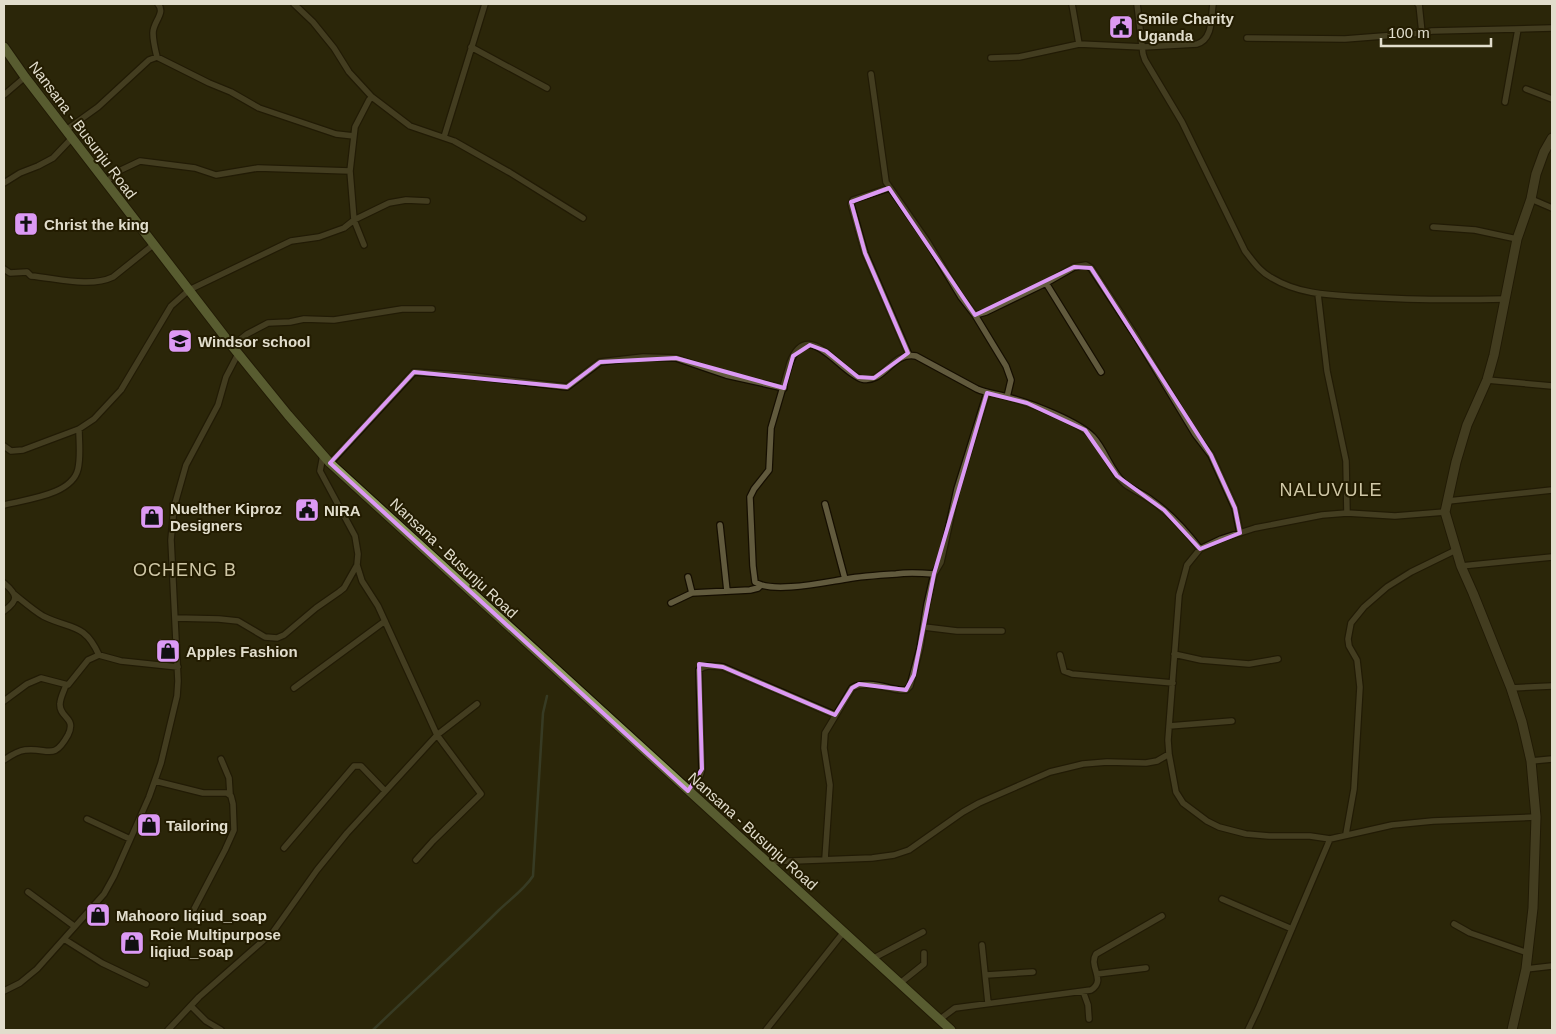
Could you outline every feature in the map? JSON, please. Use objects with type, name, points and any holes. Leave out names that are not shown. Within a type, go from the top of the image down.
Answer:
[{"type":"main road","name":"Nansana - Busunju Road","points":[[4,47],[25,78],[235,350],[323,455],[765,862],[822,911],[843,933],[951,1030]]},
{"type":"street","points":[[157,57],[153,28],[161,11],[161,7],[158,4]]},
{"type":"street","points":[[294,4],[313,22],[350,72],[372,97],[410,126],[444,137],[509,172],[583,218]]},
{"type":"street","points":[[444,137],[485,4]]},
{"type":"street","points":[[1072,4],[1079,44]]},
{"type":"street","points":[[1137,4],[1143,54],[1148,66],[1182,122],[1245,251],[1260,270],[1270,278],[1300,291],[1318,294],[1413,300],[1505,299]]},
{"type":"street","points":[[991,58],[1019,57],[1079,44],[1143,47],[1203,42],[1208,37],[1213,4]]},
{"type":"street","points":[[1419,4],[1422,34]]},
{"type":"street","points":[[1247,38],[1345,38],[1422,34],[1432,31],[1552,28]]},
{"type":"street","points":[[1506,102],[1518,29]]},
{"type":"street","points":[[471,47],[547,88]]},
{"type":"street","points":[[66,130],[98,107],[149,60],[157,57],[231,92],[259,108],[336,134],[354,136]]},
{"type":"street","points":[[871,74],[885,179],[889,188],[927,241],[1006,366],[1011,380],[1007,397]]},
{"type":"street","points":[[4,95],[25,78]]},
{"type":"street","points":[[1526,89],[1552,99]]},
{"type":"street","points":[[364,245],[354,220],[350,171],[357,122],[372,97]]},
{"type":"street","points":[[4,183],[20,172],[38,166],[53,158],[72,138]]},
{"type":"street","points":[[1512,1030],[1526,969],[1533,908],[1536,817],[1532,761],[1511,688],[1474,593],[1461,566],[1445,512],[1456,462],[1467,425],[1487,380],[1501,325],[1517,238],[1541,160],[1552,138]]},
{"type":"street","points":[[106,182],[121,170],[140,161],[195,168],[216,175],[258,168],[350,171]]},
{"type":"street","points":[[889,188],[853,200],[851,204],[865,253],[909,355]]},
{"type":"street","points":[[1530,198],[1552,208]]},
{"type":"street","points":[[4,446],[11,451],[23,450],[79,429],[94,419],[112,400],[134,368],[171,306],[189,290],[291,241],[327,235],[344,228],[354,220],[388,203],[406,200],[427,201]]},
{"type":"street","points":[[1433,227],[1475,230],[1517,238]]},
{"type":"street","points":[[4,278],[5,270],[10,273],[28,272],[31,276],[76,282],[106,280],[113,277],[153,245]]},
{"type":"street","points":[[975,316],[1046,283],[1074,267],[1086,265],[1091,268],[1195,434],[1211,455],[1234,508],[1240,533]]},
{"type":"street","points":[[1046,283],[1101,372]]},
{"type":"street","points":[[1318,294],[1327,371],[1346,462],[1347,513]]},
{"type":"street","points":[[4,990],[20,983],[37,969],[104,894],[114,876],[155,781],[177,696],[178,667],[171,540],[174,507],[186,465],[218,404],[235,350],[247,334],[268,323],[304,319],[334,320],[402,309],[432,309]]},
{"type":"street","points":[[934,574],[898,573],[779,587],[761,585],[756,582],[754,576],[750,497],[769,470],[771,428],[793,356],[806,345],[826,351],[852,373],[863,379],[874,378],[895,361],[909,355],[916,356],[961,382],[987,393],[1035,406],[1074,423],[1085,430],[1097,442],[1117,476],[1164,510],[1200,549]]},
{"type":"street","points":[[330,462],[414,372],[472,376],[567,387],[600,362],[643,357],[676,358],[726,375],[784,388]]},
{"type":"street","points":[[1487,380],[1552,386]]},
{"type":"street","points":[[825,858],[830,785],[824,748],[825,733],[852,688],[859,684],[906,690],[910,686],[914,675],[934,574],[940,562],[957,489],[987,393]]},
{"type":"street","points":[[4,505],[58,491],[70,484],[78,468],[79,429]]},
{"type":"street","points":[[323,455],[320,471],[355,536],[358,554],[357,565],[362,581],[385,621],[437,735],[482,794],[416,860]]},
{"type":"street","points":[[1448,501],[1552,490]]},
{"type":"street","points":[[825,504],[845,579]]},
{"type":"street","points":[[1445,512],[1379,516],[1347,513],[1284,522],[1240,533],[1207,544],[1200,549],[1188,565],[1178,595],[1168,740],[1176,792],[1182,803],[1213,824],[1231,832],[1269,836],[1310,836],[1330,839],[1392,825],[1433,821],[1536,817]]},
{"type":"street","points":[[720,525],[727,591]]},
{"type":"street","points":[[1346,834],[1354,789],[1360,687],[1357,660],[1348,639],[1351,623],[1387,586],[1456,550]]},
{"type":"street","points":[[1461,566],[1552,557]]},
{"type":"street","points":[[176,618],[238,621],[265,637],[277,638],[284,635],[316,608],[344,588],[357,565]]},
{"type":"street","points":[[688,577],[692,593]]},
{"type":"street","points":[[4,583],[36,612],[86,633],[99,655]]},
{"type":"street","points":[[671,603],[692,593],[750,590],[761,585]]},
{"type":"street","points":[[4,611],[14,602],[14,594]]},
{"type":"street","points":[[294,688],[385,621]]},
{"type":"street","points":[[924,627],[957,631],[1002,631]]},
{"type":"street","points":[[1174,654],[1201,660],[1249,664],[1278,659]]},
{"type":"street","points":[[4,760],[21,751],[50,752],[57,750],[71,728],[69,720],[61,710],[60,704],[66,685],[88,660],[99,655],[137,664],[178,667]]},
{"type":"street","points":[[1060,655],[1064,671],[1072,674],[1173,684]]},
{"type":"street","points":[[688,791],[700,776],[702,769],[699,670],[703,667],[707,665],[723,666],[835,715]]},
{"type":"street","points":[[4,700],[26,684],[41,678],[66,685]]},
{"type":"street","points":[[1511,688],[1552,686]]},
{"type":"street","points":[[168,1030],[199,997],[272,932],[341,840],[385,791],[437,735],[477,704]]},
{"type":"street","points":[[1169,726],[1232,722]]},
{"type":"street","points":[[765,862],[825,858],[872,858],[894,855],[909,850],[971,807],[1050,772],[1083,764],[1107,762],[1146,763],[1157,761],[1169,754]]},
{"type":"street","points":[[192,914],[234,830],[229,778],[221,759]]},
{"type":"street","points":[[1532,761],[1552,759]]},
{"type":"street","points":[[284,848],[354,766],[361,766],[385,791]]},
{"type":"street","points":[[155,781],[203,793],[230,794]]},
{"type":"street","points":[[87,819],[130,839]]},
{"type":"street","points":[[1248,1030],[1330,839]]},
{"type":"street","points":[[28,892],[74,926]]},
{"type":"street","points":[[1222,899],[1292,929]]},
{"type":"street","points":[[939,1020],[954,1008],[1091,990],[1097,985],[1099,977],[1094,961],[1096,954],[1162,916]]},
{"type":"street","points":[[1454,924],[1470,933],[1528,953]]},
{"type":"street","points":[[872,959],[923,932]]},
{"type":"street","points":[[766,1030],[843,933]]},
{"type":"street","points":[[64,939],[102,963],[146,984]]},
{"type":"street","points":[[982,945],[988,1003]]},
{"type":"street","points":[[899,984],[924,964],[924,953]]},
{"type":"street","points":[[1526,969],[1552,966]]},
{"type":"street","points":[[1097,974],[1146,968]]},
{"type":"street","points":[[986,976],[1033,972]]},
{"type":"street","points":[[1083,991],[1088,1005],[1089,1019]]},
{"type":"street","points":[[191,1006],[206,1020],[221,1030]]},
{"type":"highlighted area","points":[[889,188],[975,315],[1074,267],[1091,268],[1211,455],[1235,508],[1240,533],[1200,549],[1164,510],[1117,476],[1085,430],[1027,403],[987,393],[934,574],[914,675],[906,690],[859,684],[852,688],[835,715],[723,667],[699,664],[702,769],[688,791],[330,463],[414,372],[567,387],[600,362],[676,358],[784,388],[793,356],[810,345],[826,351],[858,377],[874,378],[908,353],[865,253],[851,202]]},
{"type":"waterway","points":[[373,1030],[521,890],[533,876],[543,713],[547,696]]},
{"type":"place","name":"Smile Charity Uganda","points":[[1121,27]]},
{"type":"place","name":"Christ the king","points":[[26,224]]},
{"type":"place","name":"Windsor school","points":[[180,341]]},
{"type":"place","name":"NIRA","points":[[307,510]]},
{"type":"place","name":"Nuelther Kiproz Designers","points":[[152,517]]},
{"type":"place","name":"Apples Fashion","points":[[168,651]]},
{"type":"place","name":"Tailoring","points":[[149,825]]},
{"type":"place","name":"Mahooro liqiud_soap","points":[[98,915]]},
{"type":"place","name":"Roie Multipurpose liqiud_soap","points":[[132,943]]},
{"type":"district","name":"NALUVULE","points":[[1331,490]]},
{"type":"district","name":"OCHENG B","points":[[185,570]]}]
